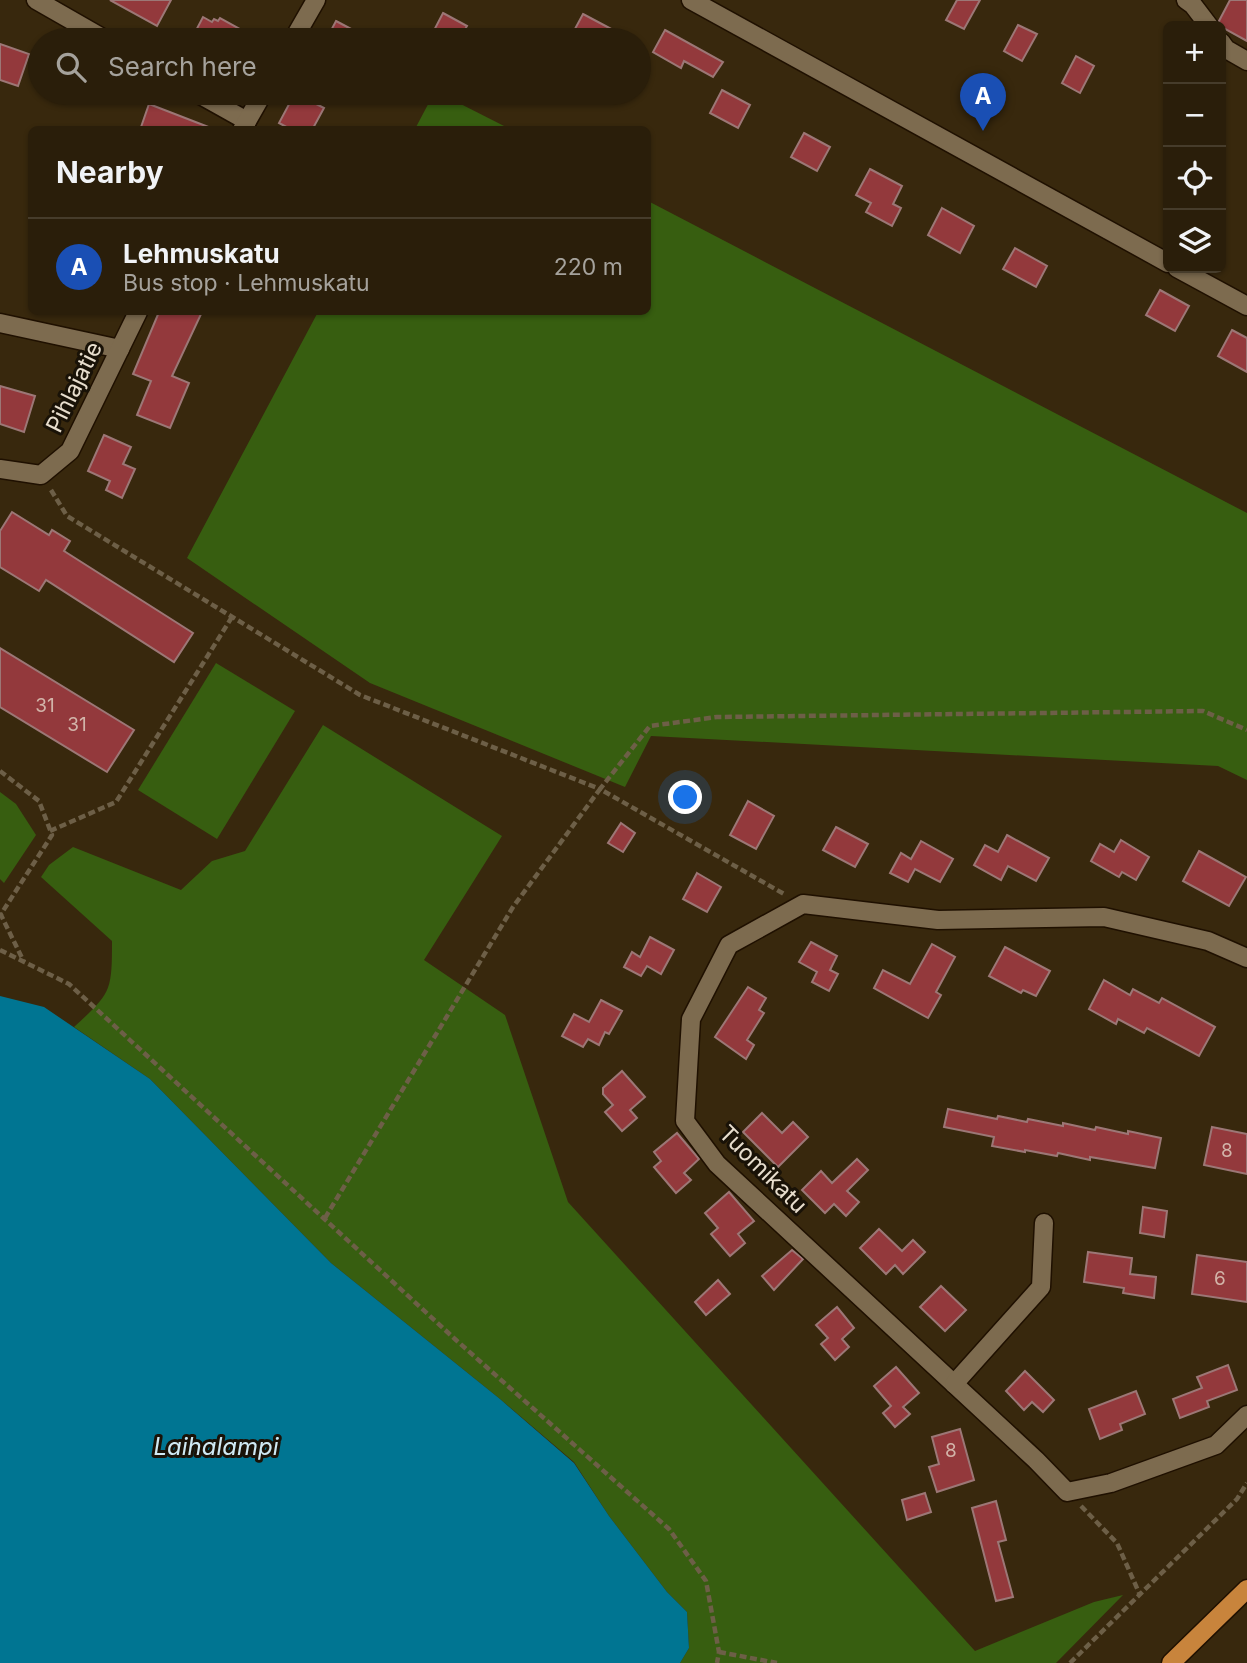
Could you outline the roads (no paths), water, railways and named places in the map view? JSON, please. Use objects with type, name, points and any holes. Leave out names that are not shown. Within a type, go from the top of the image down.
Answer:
[{"type":"main road","points":[[1171,1663],[1247,1588]]},
{"type":"street","points":[[36,0],[85,28]]},
{"type":"street","points":[[300,28],[316,0]]},
{"type":"street","points":[[691,0],[1163,260]]},
{"type":"street","points":[[1192,2],[1205,21]]},
{"type":"street","points":[[1226,49],[1247,61]]},
{"type":"street","points":[[215,105],[245,125],[256,105]]},
{"type":"street","points":[[1186,273],[1247,306]]},
{"type":"street","name":"Pihlajatie","points":[[0,469],[41,475],[70,451],[137,315]]},
{"type":"street","points":[[0,323],[120,349]]},
{"type":"street","name":"Tuomikatu","points":[[1247,958],[1208,941],[1104,917],[938,920],[803,905],[729,945],[691,1019],[685,1121],[717,1164],[1067,1492],[1111,1483],[1216,1445],[1247,1415]]},
{"type":"street","points":[[954,1384],[1041,1287],[1044,1223]]},
{"type":"water","name":"Laihalampi","points":[[0,996],[44,1007],[150,1079],[331,1263],[500,1399],[574,1463],[609,1516],[667,1592],[687,1612],[689,1648],[680,1663],[0,1663]]},
{"type":"place","name":"Lehmuskatu","points":[[983,131]]}]
